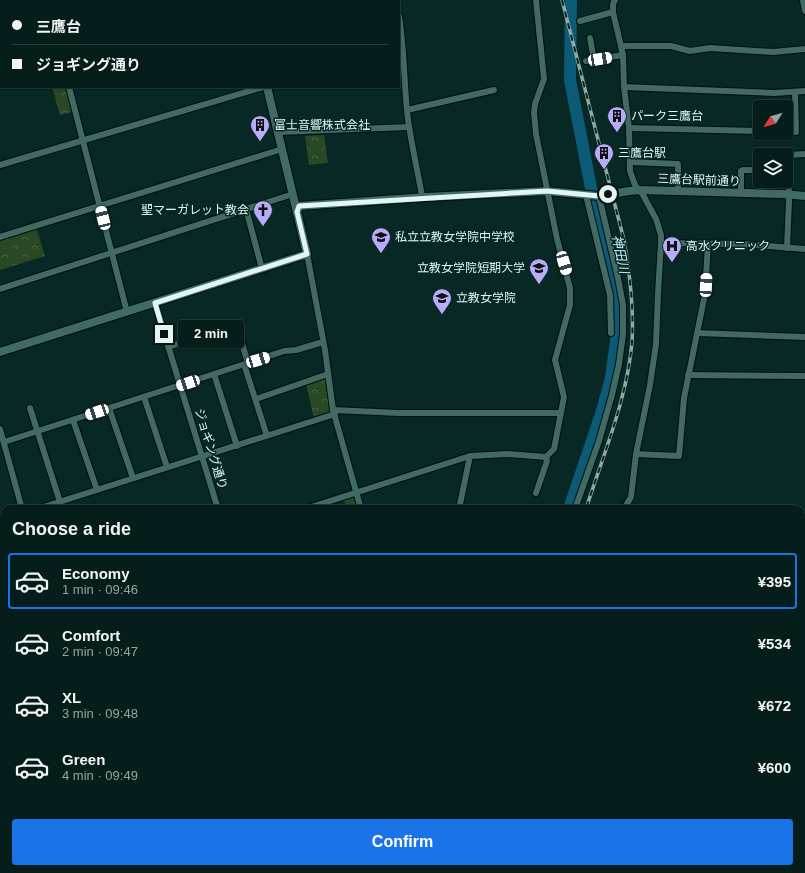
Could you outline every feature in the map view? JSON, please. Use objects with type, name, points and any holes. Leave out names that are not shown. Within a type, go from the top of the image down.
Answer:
[{"type":"street","points":[[536,0],[544,79],[535,104],[534,112],[536,134],[557,239],[570,288],[570,305],[555,360],[564,397],[562,413],[554,449],[546,457],[547,461],[536,493]]},
{"type":"street","points":[[615,0],[613,4],[613,12],[623,55],[631,175],[635,185],[640,190],[656,219],[662,243],[656,344],[650,385],[636,454],[631,497],[626,505]]},
{"type":"street","points":[[803,0],[805,11]]},
{"type":"street","points":[[580,21],[613,12]]},
{"type":"street","points":[[400,33],[409,127],[422,196],[426,197]]},
{"type":"street","points":[[590,38],[594,60]]},
{"type":"street","points":[[621,46],[671,46],[690,52],[710,48],[773,52],[805,49]]},
{"type":"street","points":[[586,61],[623,55]]},
{"type":"street","points":[[624,87],[774,93],[805,91]]},
{"type":"street","points":[[69,88],[128,312]]},
{"type":"street","points":[[0,166],[261,88]]},
{"type":"street","points":[[267,88],[307,254],[334,412],[360,505]]},
{"type":"street","points":[[407,110],[494,90]]},
{"type":"street","points":[[793,132],[796,132],[795,92]]},
{"type":"street","points":[[278,132],[409,127]]},
{"type":"street","points":[[629,128],[753,131]]},
{"type":"street","points":[[0,237],[279,150],[282,146]]},
{"type":"street","points":[[787,248],[789,194],[788,155],[805,154]]},
{"type":"street","points":[[630,162],[678,164],[678,191]]},
{"type":"street","points":[[741,193],[741,171],[751,170]]},
{"type":"street","name":"三鷹台駅前通り","points":[[297,212],[299,206],[426,197],[547,191],[599,196],[640,190],[789,194],[805,196]]},
{"type":"street","points":[[0,289],[112,254],[293,194]]},
{"type":"street","points":[[586,195],[610,295],[611,333]]},
{"type":"street","points":[[576,505],[599,441],[612,395],[619,364],[623,334],[623,305],[599,196]]},
{"type":"street","points":[[246,209],[262,268]]},
{"type":"street","points":[[662,243],[743,244],[805,250]]},
{"type":"street","points":[[636,454],[679,456],[682,411],[705,294],[708,244]]},
{"type":"street","points":[[0,352],[307,254]]},
{"type":"street","name":"ジョギング通り","points":[[155,303],[217,505]]},
{"type":"street","points":[[168,348],[234,326],[237,328],[267,436]]},
{"type":"street","points":[[697,334],[805,337]]},
{"type":"street","points":[[4,442],[284,351],[296,350],[323,342]]},
{"type":"street","points":[[214,374],[237,446]]},
{"type":"street","points":[[256,399],[328,374]]},
{"type":"street","points":[[688,375],[805,376]]},
{"type":"street","points":[[144,397],[167,468]]},
{"type":"street","points":[[30,408],[60,502]]},
{"type":"street","points":[[109,408],[133,478]]},
{"type":"street","points":[[50,505],[237,446],[334,412],[562,413]]},
{"type":"street","points":[[74,420],[97,490]]},
{"type":"street","points":[[0,429],[21,505]]},
{"type":"street","points":[[318,505],[470,456],[507,454],[546,457]]},
{"type":"street","points":[[460,505],[470,456]]},
{"type":"green space","points":[[52,88],[65,88],[72,112],[60,115]]},
{"type":"green space","points":[[324,135],[328,163],[309,165],[305,136]]},
{"type":"green space","points":[[36,227],[45,256],[0,270],[0,238]]},
{"type":"green space","points":[[326,377],[332,412],[314,419],[306,384]]},
{"type":"green space","points":[[353,495],[357,505],[346,505],[343,498]]},
{"type":"waterway","name":"神田川","points":[[570,505],[601,414],[611,378],[617,333],[616,299],[608,256],[592,193],[570,80],[571,0]]},
{"type":"railway","points":[[562,0],[624,240],[630,278],[632,304],[632,342],[625,385],[614,427],[587,505]]},
{"type":"place","name":"パーク三鷹台","points":[[617,133]]},
{"type":"place","name":"富士音響株式会社","points":[[260,142]]},
{"type":"place","name":"三鷹台駅","points":[[604,170]]},
{"type":"place","name":"聖マーガレット教会","points":[[263,227]]},
{"type":"place","name":"私立立教女学院中学校","points":[[381,254]]},
{"type":"place","name":"高水クリニック","points":[[672,263]]},
{"type":"place","name":"立教女学院短期大学","points":[[539,285]]},
{"type":"place","name":"立教女学院","points":[[442,315]]},
{"type":"route","points":[[164,334],[155,303],[307,254],[297,212],[299,206],[426,197],[547,191],[599,196],[608,194]]}]
